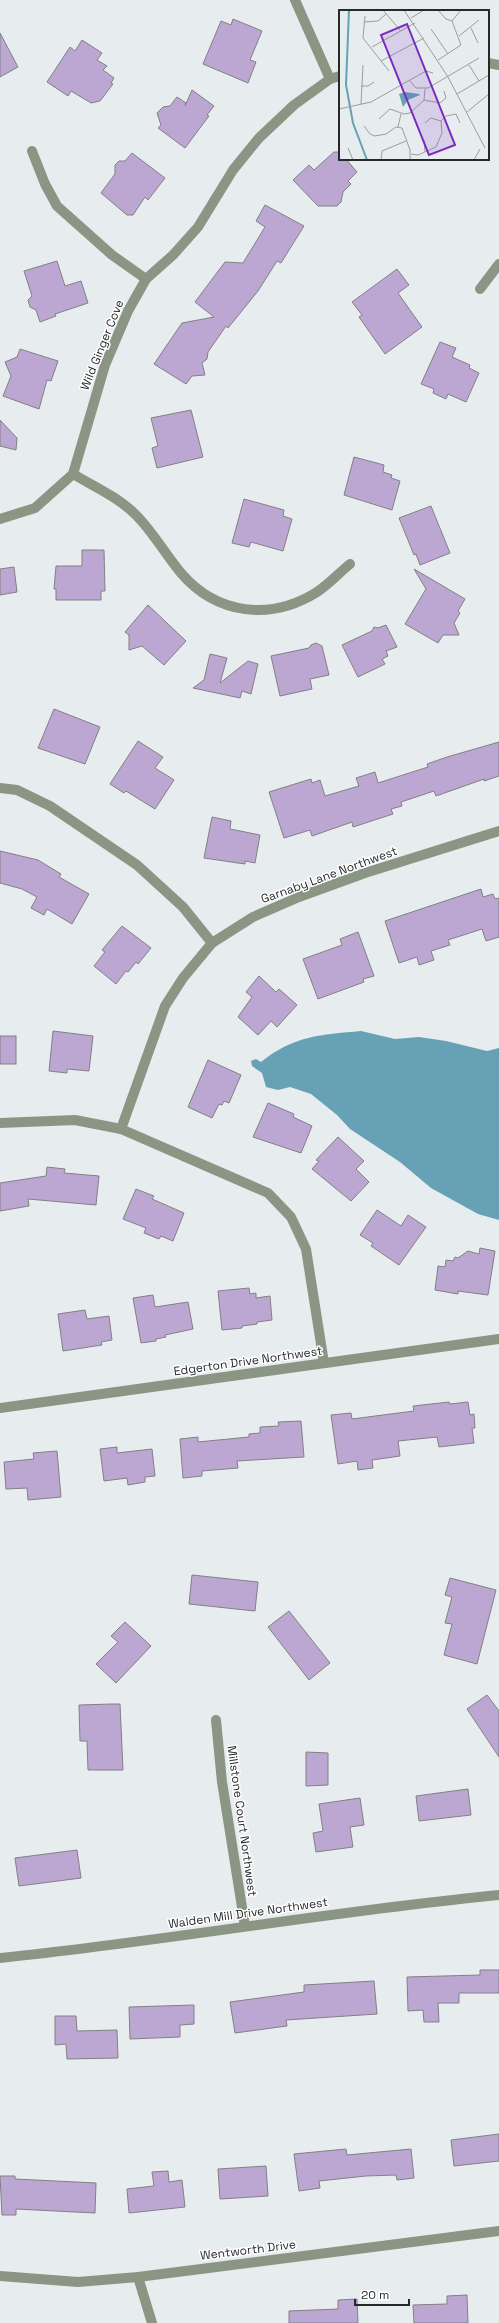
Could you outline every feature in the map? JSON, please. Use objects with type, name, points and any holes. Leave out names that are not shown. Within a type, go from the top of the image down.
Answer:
[{"type":"street","points":[[295,0],[330,80]]},
{"type":"street","points":[[489,63],[499,65]]},
{"type":"street","name":"Wild Ginger Cove","points":[[73,474],[105,365],[128,311],[146,279],[173,255],[198,227],[233,170],[259,138],[294,104],[330,80],[339,76]]},
{"type":"street","points":[[32,151],[45,184],[57,206],[112,255],[146,279]]},
{"type":"street","points":[[480,290],[499,264]]},
{"type":"street","points":[[0,519],[35,508],[73,474],[120,500],[137,516],[182,574],[200,590],[225,604],[245,611],[268,609],[294,604],[318,591],[350,564]]},
{"type":"street","points":[[0,788],[17,790],[50,806],[137,865],[183,907],[212,943]]},
{"type":"street","name":"Garnaby Lane Northwest","points":[[121,1129],[165,1006],[183,978],[212,943],[253,917],[299,897],[499,830]]},
{"type":"street","points":[[0,1123],[75,1120],[121,1129],[268,1193],[292,1217],[306,1249],[324,1363]]},
{"type":"street","name":"Edgerton Drive Northwest","points":[[0,1408],[499,1339]]},
{"type":"street","name":"Millstone Court Northwest","points":[[216,1720],[222,1782],[245,1926]]},
{"type":"street","name":"Walden Mill Drive Northwest","points":[[0,1958],[80,1950],[245,1926],[499,1895]]},
{"type":"street","name":"Wentworth Drive","points":[[0,2276],[78,2282],[138,2277],[499,2231]]},
{"type":"street","points":[[138,2277],[152,2323]]},
{"type":"water","points":[[361,1031],[395,1039],[419,1037],[446,1041],[487,1051],[499,1048],[499,1220],[478,1214],[431,1188],[400,1162],[350,1129],[337,1115],[311,1094],[290,1087],[278,1090],[266,1087],[262,1073],[252,1066],[251,1061],[256,1059],[261,1062],[285,1046],[297,1041],[320,1035]]},
{"type":"building","points":[[233,19],[262,31],[250,60],[256,62],[248,83],[203,64],[221,21],[231,25]]},
{"type":"building","points":[[0,33],[18,67],[0,77]]},
{"type":"building","points":[[82,40],[102,53],[97,60],[107,66],[103,70],[114,78],[111,83],[113,84],[100,101],[91,103],[71,91],[68,96],[47,82],[70,47],[75,51]]},
{"type":"building","points":[[192,90],[214,106],[207,115],[209,116],[185,148],[158,128],[161,125],[157,113],[163,107],[170,106],[177,97],[186,103],[185,106]]},
{"type":"building","points":[[334,152],[339,152],[339,160],[347,160],[357,172],[348,181],[351,184],[343,192],[341,202],[337,206],[318,206],[293,180],[309,165],[314,170]]},
{"type":"building","points":[[132,153],[165,178],[148,200],[145,197],[133,215],[127,215],[101,193],[115,174],[115,165],[119,161],[125,161]]},
{"type":"building","points":[[265,205],[304,226],[281,263],[277,261],[258,291],[228,328],[226,326],[208,352],[207,359],[202,363],[205,375],[192,376],[186,384],[154,364],[182,323],[214,317],[195,302],[225,262],[243,263],[265,227],[256,221]]},
{"type":"building","points":[[57,261],[65,286],[81,281],[88,303],[55,314],[56,316],[40,322],[36,310],[30,307],[28,300],[32,296],[24,271]]},
{"type":"building","points":[[397,269],[409,285],[398,293],[422,327],[385,354],[359,317],[362,315],[352,302]]},
{"type":"building","points":[[440,342],[456,348],[452,357],[470,365],[469,368],[479,373],[466,402],[448,394],[446,399],[433,393],[434,389],[421,384]]},
{"type":"building","points":[[20,349],[58,361],[51,381],[47,380],[39,409],[3,396],[11,376],[5,362],[17,357]]},
{"type":"building","points":[[191,410],[203,457],[157,468],[152,448],[158,446],[151,418]]},
{"type":"building","points":[[0,420],[17,438],[16,450],[0,446]]},
{"type":"building","points":[[354,457],[384,465],[383,472],[392,475],[391,478],[400,481],[392,510],[344,495]]},
{"type":"building","points":[[244,499],[284,510],[283,516],[292,519],[283,551],[251,542],[249,547],[232,543]]},
{"type":"building","points":[[431,506],[450,553],[420,565],[416,554],[414,555],[399,518]]},
{"type":"building","points":[[82,550],[104,550],[105,591],[101,591],[101,600],[56,600],[56,589],[54,589],[56,566],[82,566]]},
{"type":"building","points":[[14,567],[17,592],[0,595],[0,569]]},
{"type":"building","points":[[414,569],[465,599],[458,611],[460,613],[454,623],[459,635],[443,635],[438,643],[405,624],[426,589]]},
{"type":"building","points":[[148,605],[186,641],[164,665],[142,646],[129,650],[129,635],[125,632]]},
{"type":"building","points":[[386,625],[397,647],[386,651],[388,656],[382,659],[385,664],[358,677],[342,645],[372,631],[374,627],[378,628]]},
{"type":"building","points":[[316,643],[322,646],[329,675],[310,679],[312,689],[280,696],[271,656],[309,648],[311,645]]},
{"type":"building","points":[[210,654],[227,658],[220,683],[248,661],[258,664],[251,694],[242,691],[240,698],[193,688],[204,680]]},
{"type":"building","points":[[54,709],[100,727],[85,764],[38,748]]},
{"type":"building","points":[[138,741],[163,757],[155,768],[174,780],[155,809],[126,791],[124,793],[110,784]]},
{"type":"building","points":[[499,742],[499,776],[484,781],[484,779],[436,796],[434,791],[401,802],[402,806],[391,809],[393,814],[353,827],[352,822],[312,836],[310,830],[284,838],[269,792],[311,779],[312,783],[320,780],[325,796],[359,786],[356,778],[375,772],[378,783],[428,767],[427,764],[447,757]]},
{"type":"building","points":[[212,817],[231,821],[230,829],[260,835],[255,863],[245,861],[245,864],[204,858]]},
{"type":"building","points":[[0,851],[38,860],[61,874],[59,877],[89,894],[72,924],[47,909],[44,915],[31,908],[37,897],[22,889],[0,883]]},
{"type":"building","points":[[481,889],[483,897],[493,894],[495,899],[499,898],[499,937],[486,941],[482,929],[448,940],[450,945],[431,951],[434,960],[419,965],[417,957],[399,963],[385,921]]},
{"type":"building","points":[[122,926],[151,948],[138,964],[136,962],[128,972],[126,971],[116,984],[94,966],[105,952],[102,950]]},
{"type":"building","points":[[358,932],[374,976],[363,979],[364,982],[318,999],[303,959],[342,945],[340,939]]},
{"type":"building","points":[[259,976],[276,992],[279,989],[297,1005],[277,1027],[271,1021],[258,1035],[238,1017],[252,997],[246,992]]},
{"type":"building","points":[[53,1031],[93,1036],[89,1071],[67,1069],[67,1073],[49,1071]]},
{"type":"building","points":[[0,1036],[16,1036],[16,1064],[0,1064]]},
{"type":"building","points":[[208,1060],[241,1075],[229,1103],[224,1101],[222,1105],[219,1104],[212,1118],[188,1107]]},
{"type":"building","points":[[268,1103],[294,1114],[293,1117],[312,1126],[301,1153],[253,1137]]},
{"type":"building","points":[[338,1137],[364,1161],[356,1169],[369,1182],[351,1201],[312,1169],[319,1161],[316,1160]]},
{"type":"building","points":[[47,1167],[65,1169],[64,1173],[99,1176],[96,1205],[28,1199],[29,1206],[0,1211],[0,1183],[46,1176]]},
{"type":"building","points":[[136,1189],[154,1196],[152,1199],[184,1213],[173,1241],[161,1236],[159,1239],[144,1233],[146,1228],[123,1219]]},
{"type":"building","points":[[377,1210],[401,1226],[408,1215],[426,1227],[399,1265],[371,1246],[373,1243],[360,1235]]},
{"type":"building","points":[[480,1248],[495,1251],[488,1295],[458,1291],[458,1294],[435,1290],[438,1266],[445,1267],[446,1260],[453,1261],[455,1257],[458,1258],[468,1251],[479,1254]]},
{"type":"building","points":[[249,1288],[250,1294],[256,1293],[256,1298],[270,1296],[272,1320],[242,1326],[242,1328],[222,1330],[218,1291]]},
{"type":"building","points":[[153,1295],[155,1307],[188,1302],[193,1329],[165,1335],[166,1337],[156,1339],[156,1341],[141,1343],[133,1298]]},
{"type":"building","points":[[85,1310],[87,1319],[109,1316],[112,1340],[101,1342],[102,1345],[63,1351],[58,1314]]},
{"type":"building","points":[[449,1402],[450,1404],[468,1402],[470,1415],[474,1414],[475,1428],[472,1428],[474,1443],[439,1447],[437,1437],[398,1441],[400,1456],[372,1460],[373,1468],[358,1470],[357,1461],[338,1464],[331,1415],[351,1413],[352,1419],[414,1411],[413,1406]]},
{"type":"building","points":[[301,1421],[304,1457],[237,1461],[238,1468],[202,1471],[202,1476],[183,1478],[180,1439],[198,1437],[198,1442],[249,1437],[249,1434],[260,1433],[260,1427],[279,1426],[278,1422]]},
{"type":"building","points":[[117,1447],[117,1453],[152,1449],[155,1476],[145,1477],[145,1482],[128,1485],[127,1478],[104,1481],[100,1449]]},
{"type":"building","points":[[57,1451],[61,1497],[28,1500],[27,1488],[6,1489],[4,1462],[34,1459],[33,1453]]},
{"type":"building","points":[[192,1575],[258,1582],[255,1611],[189,1604]]},
{"type":"building","points":[[450,1578],[496,1590],[477,1664],[444,1655],[452,1624],[445,1623],[452,1597],[445,1595]]},
{"type":"building","points":[[289,1611],[330,1663],[309,1680],[268,1627]]},
{"type":"building","points":[[125,1622],[151,1646],[116,1683],[96,1664],[118,1642],[111,1636]]},
{"type":"building","points":[[487,1695],[499,1711],[499,1757],[467,1709]]},
{"type":"building","points":[[120,1704],[123,1770],[88,1770],[87,1741],[80,1741],[79,1705]]},
{"type":"building","points":[[306,1752],[328,1753],[328,1785],[306,1786]]},
{"type":"building","points":[[468,1789],[471,1815],[419,1821],[416,1796]]},
{"type":"building","points":[[360,1798],[364,1825],[350,1827],[353,1847],[316,1852],[313,1833],[323,1831],[319,1804]]},
{"type":"building","points":[[77,1850],[81,1878],[19,1886],[15,1858]]},
{"type":"building","points":[[480,1970],[499,1970],[499,1993],[459,1993],[459,2003],[438,2003],[439,2022],[424,2022],[423,2010],[408,2011],[407,1977],[480,1975]]},
{"type":"building","points":[[374,1981],[377,2014],[286,2020],[287,2026],[235,2033],[230,2002],[304,1992],[304,1985]]},
{"type":"building","points":[[194,2005],[194,2024],[180,2025],[180,2037],[130,2039],[129,2007]]},
{"type":"building","points":[[55,2016],[76,2016],[77,2031],[117,2030],[118,2058],[67,2059],[66,2044],[55,2045]]},
{"type":"building","points":[[499,2134],[499,2161],[454,2166],[451,2140]]},
{"type":"building","points":[[346,2149],[347,2155],[411,2149],[414,2178],[397,2180],[396,2175],[366,2176],[319,2181],[320,2188],[299,2191],[294,2154]]},
{"type":"building","points":[[266,2166],[268,2196],[220,2199],[218,2169]]},
{"type":"building","points":[[168,2171],[169,2182],[182,2180],[185,2207],[129,2213],[127,2189],[154,2186],[152,2172]]},
{"type":"building","points":[[0,2176],[15,2176],[15,2179],[96,2183],[95,2213],[16,2209],[16,2215],[2,2215]]},
{"type":"building","points":[[467,2295],[468,2323],[414,2323],[413,2305],[447,2304],[447,2296]]},
{"type":"building","points":[[357,2299],[358,2323],[289,2323],[289,2311],[338,2309],[338,2300]]}]
